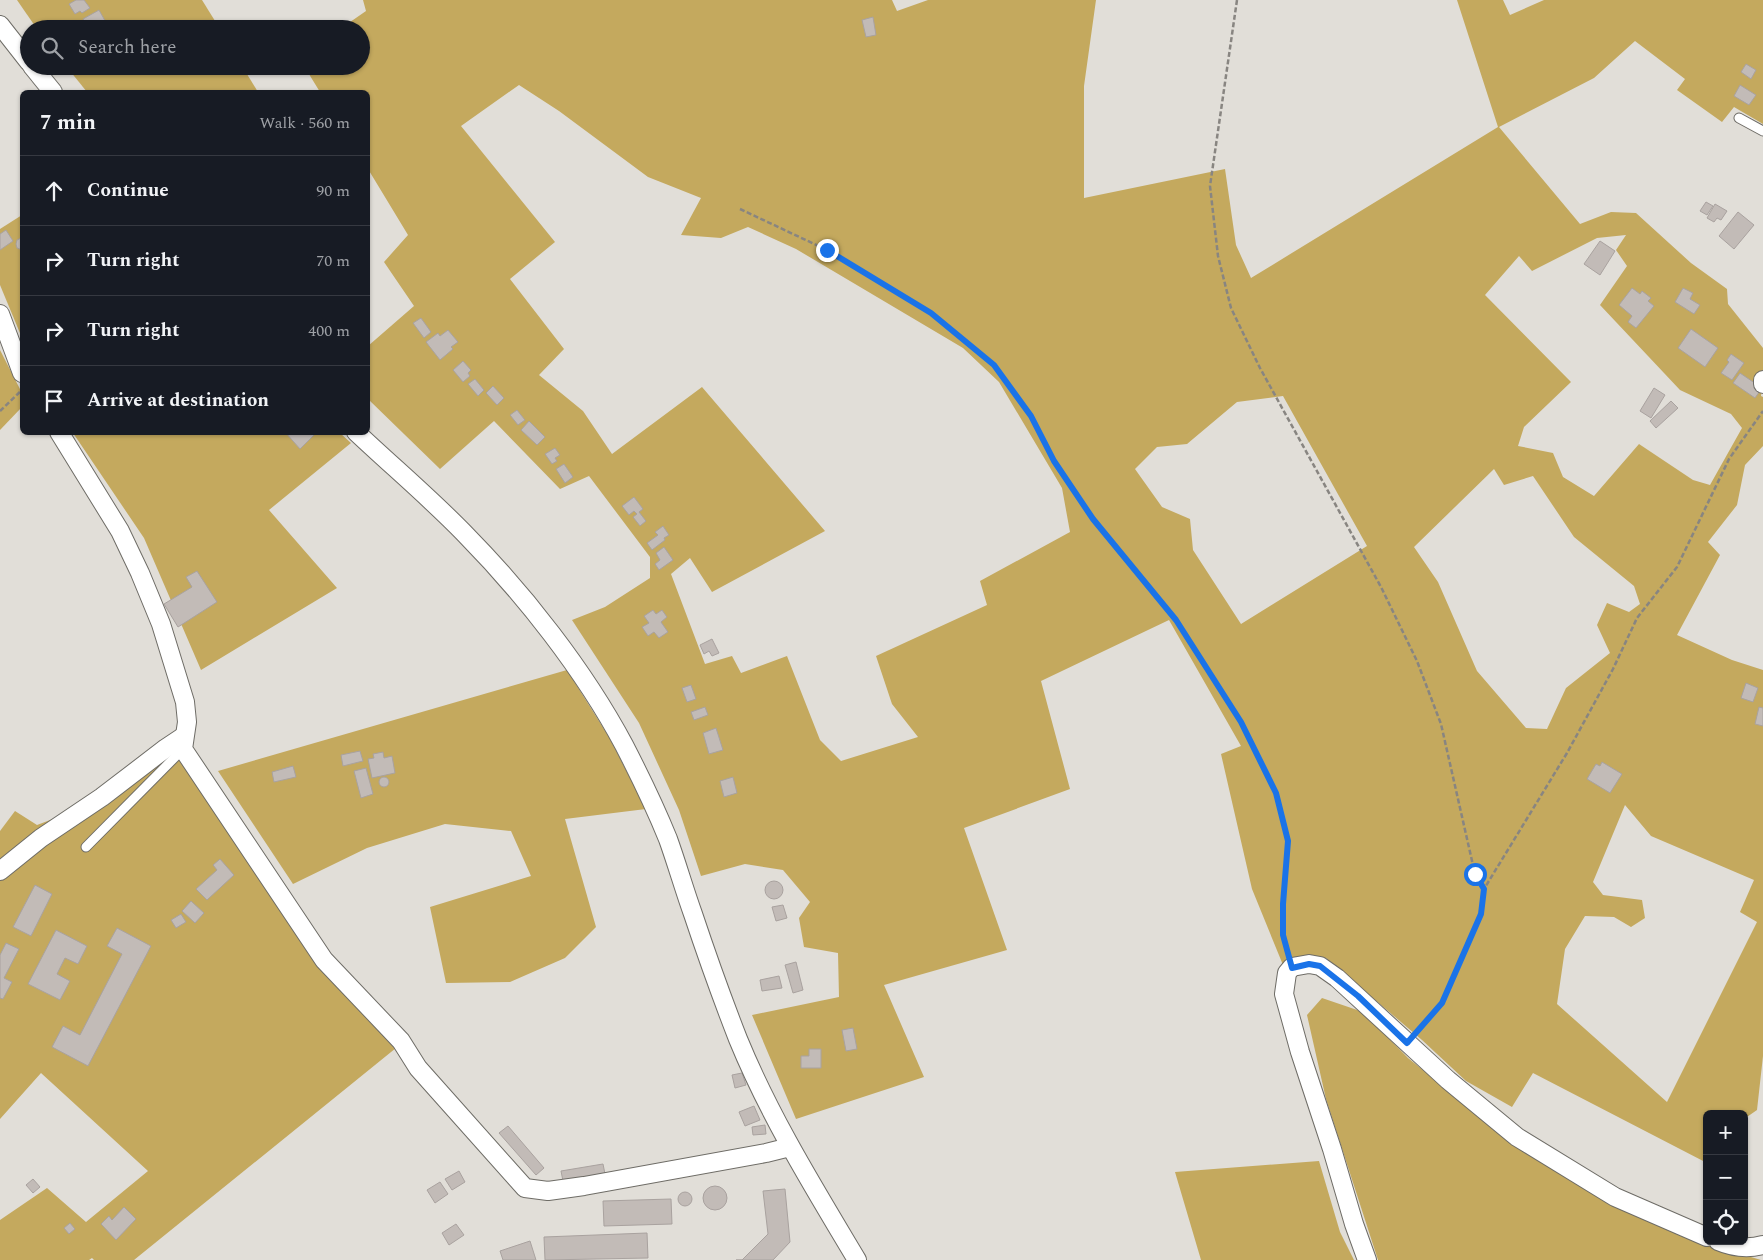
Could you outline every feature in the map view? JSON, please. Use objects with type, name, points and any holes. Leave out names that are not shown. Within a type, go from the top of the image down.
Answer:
[{"type":"street","points":[[0,25],[20,51]]},
{"type":"street","points":[[39,75],[51,90]]},
{"type":"street","points":[[0,314],[20,368]]},
{"type":"street","points":[[60,435],[120,531],[161,624],[185,702],[187,722],[183,742],[324,960],[401,1041],[418,1068],[525,1188],[548,1190],[584,1186],[790,1147]]},
{"type":"street","points":[[359,435],[482,553],[554,638],[590,689],[623,744],[650,796],[668,840],[711,968],[739,1041],[766,1100],[790,1147],[857,1260]]},
{"type":"street","points":[[0,872],[41,838],[102,797],[166,748],[183,742]]},
{"type":"street","points":[[1367,1260],[1288,1012],[1284,988],[1287,973],[1292,968],[1309,964],[1320,966],[1358,996],[1448,1080],[1517,1137],[1616,1197],[1703,1235]]},
{"type":"street","points":[[1727,1245],[1762,1247]]},
{"type":"lane","points":[[1739,118],[1763,131]]},
{"type":"lane","points":[[86,847],[183,742]]},
{"type":"path","points":[[1237,0],[1210,186],[1218,256],[1231,308],[1260,368],[1381,587],[1417,661],[1441,724],[1475,874],[1484,889]]},
{"type":"path","points":[[740,209],[827,250],[931,313],[1000,372],[1031,416],[1054,461],[1093,519],[1176,620],[1241,722],[1276,793],[1288,841],[1283,904],[1283,935],[1292,968]]},
{"type":"path","points":[[0,411],[20,392]]},
{"type":"path","points":[[1407,1043],[1442,1003],[1481,914],[1484,889],[1567,753],[1613,669],[1637,618],[1677,567],[1729,459],[1763,411]]},
{"type":"shaded area","points":[[17,0],[202,0],[214,20],[31,20]]},
{"type":"shaded area","points":[[363,0],[892,0],[897,11],[928,0],[1096,0],[1084,86],[1084,198],[1225,169],[1236,245],[1251,278],[1498,127],[1457,0],[1503,0],[1510,15],[1544,0],[1763,0],[1763,124],[1734,107],[1722,122],[1677,90],[1685,79],[1635,41],[1594,78],[1499,127],[1580,224],[1611,212],[1636,213],[1691,263],[1727,289],[1728,304],[1763,348],[1763,370],[1756,375],[1760,382],[1761,396],[1763,397],[1763,446],[1745,465],[1737,505],[1708,542],[1720,555],[1677,635],[1732,660],[1763,670],[1763,1056],[1757,1110],[1748,1116],[1748,1110],[1703,1110],[1703,1161],[1533,1073],[1512,1107],[1466,1081],[1422,1040],[1326,958],[1301,956],[1283,965],[1252,889],[1221,754],[1241,746],[1169,620],[1041,681],[1070,789],[964,828],[1007,950],[884,985],[924,1077],[796,1119],[752,1015],[839,997],[838,953],[804,947],[799,918],[810,902],[783,870],[745,864],[701,876],[679,810],[639,723],[572,620],[605,607],[650,578],[650,557],[589,476],[560,489],[494,421],[440,469],[370,401],[370,344],[414,306],[384,262],[408,235],[370,172],[370,90],[319,90],[310,75],[370,75],[370,20],[353,20],[366,11]],"holes":[[[519,85],[559,111],[648,177],[701,198],[681,235],[721,238],[748,227],[796,249],[963,348],[999,382],[1062,488],[1070,532],[980,581],[987,605],[876,656],[892,704],[918,737],[841,761],[820,740],[787,656],[741,673],[732,656],[705,664],[671,574],[690,558],[712,592],[825,531],[702,387],[612,454],[583,411],[539,375],[564,349],[510,279],[555,242],[461,126]],[[1626,235],[1616,250],[1627,266],[1600,305],[1680,390],[1731,414],[1742,428],[1710,485],[1693,480],[1639,444],[1594,496],[1563,477],[1553,453],[1518,446],[1524,427],[1571,382],[1485,295],[1519,256],[1532,271],[1597,238]],[[1283,396],[1367,546],[1241,624],[1193,550],[1190,519],[1162,507],[1135,469],[1157,447],[1187,444],[1237,402]],[[1494,469],[1504,485],[1533,476],[1574,537],[1634,586],[1640,604],[1629,612],[1607,603],[1597,625],[1610,653],[1566,688],[1547,729],[1526,728],[1477,671],[1438,582],[1414,547]],[[1625,805],[1651,836],[1754,880],[1740,912],[1757,922],[1667,1102],[1557,1004],[1565,949],[1585,916],[1614,917],[1631,927],[1645,918],[1642,900],[1603,895],[1593,882]]]},
{"type":"shaded area","points":[[73,75],[248,75],[257,90],[85,90]]},
{"type":"shaded area","points":[[20,216],[20,333],[0,285],[0,229]]},
{"type":"shaded area","points":[[0,350],[20,389],[20,409],[0,430]]},
{"type":"shaded area","points":[[74,435],[342,435],[351,443],[269,510],[337,588],[201,670],[144,538]]},
{"type":"shaded area","points":[[567,670],[609,737],[646,809],[565,819],[596,927],[565,958],[510,982],[446,983],[430,907],[531,876],[511,831],[445,824],[367,848],[293,884],[218,771]]},
{"type":"shaded area","points":[[173,745],[311,957],[396,1048],[134,1260],[94,1260],[92,1258],[89,1260],[0,1260],[0,1220],[47,1188],[86,1222],[148,1171],[41,1073],[0,1119],[0,831],[15,811],[37,825],[87,806]]},
{"type":"shaded area","points":[[1322,998],[1363,1012],[1408,1058],[1486,1121],[1694,1240],[1703,1243],[1703,1245],[1711,1245],[1761,1260],[1378,1260],[1326,1099],[1307,1015]]},
{"type":"shaded area","points":[[1319,1161],[1340,1232],[1354,1260],[1201,1260],[1175,1172]]},
{"type":"building","points":[[76,0],[84,0],[90,8],[82,13],[80,11],[75,14],[69,4]]},
{"type":"building","points":[[99,10],[105,20],[84,20]]},
{"type":"building","points":[[873,17],[876,35],[866,37],[862,20]]},
{"type":"building","points":[[1746,64],[1756,70],[1751,79],[1741,72]]},
{"type":"building","points":[[1740,85],[1756,95],[1749,105],[1734,96]]},
{"type":"building","points":[[1706,202],[1713,206],[1707,215],[1700,211]]},
{"type":"building","points":[[1715,204],[1727,211],[1721,220],[1717,218],[1714,222],[1707,218]]},
{"type":"building","points":[[1738,212],[1754,225],[1734,249],[1719,236]]},
{"type":"building","points":[[6,230],[13,241],[0,250],[0,234]]},
{"type":"building","points":[[20,239],[20,249],[17,248],[17,240]]},
{"type":"building","points":[[1600,241],[1615,251],[1600,275],[1584,264]]},
{"type":"building","points":[[1632,288],[1640,294],[1642,291],[1651,298],[1648,301],[1654,306],[1636,328],[1628,322],[1632,316],[1619,305]]},
{"type":"building","points":[[1683,288],[1693,293],[1690,299],[1700,305],[1694,314],[1675,302]]},
{"type":"building","points":[[421,318],[431,332],[424,338],[413,323]]},
{"type":"building","points":[[1691,329],[1718,348],[1705,367],[1678,348]]},
{"type":"building","points":[[448,330],[458,342],[440,360],[426,342],[438,333],[440,336]]},
{"type":"building","points":[[1731,354],[1744,363],[1732,380],[1721,373],[1729,362],[1727,360]]},
{"type":"building","points":[[463,361],[471,370],[468,373],[470,376],[463,382],[453,370]]},
{"type":"building","points":[[1740,373],[1762,388],[1755,398],[1733,383]]},
{"type":"building","points":[[475,379],[484,390],[478,396],[468,384]]},
{"type":"building","points":[[493,386],[504,398],[497,405],[486,393]]},
{"type":"building","points":[[1654,388],[1665,395],[1651,418],[1640,411]]},
{"type":"building","points":[[1671,401],[1678,408],[1656,428],[1650,421]]},
{"type":"building","points":[[517,410],[525,420],[518,425],[510,415]]},
{"type":"building","points":[[529,421],[545,437],[537,445],[521,430]]},
{"type":"building","points":[[288,435],[314,435],[300,449]]},
{"type":"building","points":[[555,448],[560,455],[555,458],[557,461],[552,464],[545,454]]},
{"type":"building","points":[[564,464],[573,477],[565,483],[556,469]]},
{"type":"building","points":[[634,497],[643,509],[639,512],[646,521],[640,526],[633,517],[637,514],[634,511],[629,515],[622,506]]},
{"type":"building","points":[[663,526],[669,535],[652,550],[647,543],[658,535],[655,532]]},
{"type":"building","points":[[664,547],[673,560],[659,570],[655,564],[660,560],[656,553]]},
{"type":"building","points":[[197,571],[217,602],[178,627],[164,604],[192,587],[186,577]]},
{"type":"building","points":[[653,610],[656,614],[662,610],[667,617],[661,622],[668,632],[659,638],[654,632],[648,636],[642,627],[649,623],[644,616]]},
{"type":"building","points":[[712,639],[719,653],[712,656],[709,651],[704,654],[700,645]]},
{"type":"building","points":[[1746,683],[1758,688],[1753,702],[1741,698]]},
{"type":"building","points":[[691,685],[696,699],[687,702],[682,688]]},
{"type":"building","points":[[705,707],[708,715],[694,720],[691,712]]},
{"type":"building","points":[[1759,707],[1763,708],[1763,726],[1755,724]]},
{"type":"building","points":[[716,728],[723,750],[709,754],[703,733]]},
{"type":"building","points":[[360,751],[363,761],[343,766],[341,755]]},
{"type":"building","points":[[383,752],[384,758],[392,756],[395,773],[372,778],[368,759],[374,758],[373,754]]},
{"type":"building","points":[[1602,762],[1622,774],[1610,793],[1587,779],[1596,764],[1600,766]]},
{"type":"building","points":[[293,766],[296,777],[274,782],[272,772]]},
{"type":"building","points":[[366,768],[373,794],[361,798],[354,771]]},
{"type":"building","points":[[382,777],[386,777],[389,782],[388,786],[382,787],[379,784],[379,780]]},
{"type":"building","points":[[733,777],[737,793],[724,797],[720,781]]},
{"type":"building","points":[[220,859],[234,875],[207,900],[196,889],[217,870],[213,865]]},
{"type":"building","points":[[770,881],[778,881],[783,886],[781,897],[770,899],[765,894],[765,886]]},
{"type":"building","points":[[35,885],[52,894],[31,936],[13,927]]},
{"type":"building","points":[[191,901],[204,913],[195,923],[182,911]]},
{"type":"building","points":[[783,905],[787,918],[776,921],[772,907]]},
{"type":"building","points":[[181,914],[186,922],[176,928],[171,920]]},
{"type":"building","points":[[117,928],[151,946],[88,1066],[52,1047],[63,1026],[80,1035],[122,954],[107,946]]},
{"type":"building","points":[[56,930],[87,946],[78,964],[65,958],[57,974],[70,981],[60,1000],[28,984]]},
{"type":"building","points":[[6,943],[19,949],[4,978],[12,982],[3,999],[0,998],[0,955]]},
{"type":"building","points":[[796,962],[803,990],[793,993],[785,965]]},
{"type":"building","points":[[779,976],[782,988],[762,991],[760,980]]},
{"type":"building","points":[[853,1028],[857,1049],[846,1051],[842,1030]]},
{"type":"building","points":[[809,1049],[821,1049],[821,1068],[801,1068],[801,1056],[809,1056]]},
{"type":"building","points":[[742,1073],[746,1085],[735,1088],[732,1075]]},
{"type":"building","points":[[754,1106],[760,1120],[745,1126],[739,1112]]},
{"type":"building","points":[[765,1125],[766,1134],[753,1135],[752,1127]]},
{"type":"building","points":[[508,1126],[544,1168],[536,1175],[499,1133]]},
{"type":"building","points":[[603,1164],[605,1174],[563,1181],[561,1171]]},
{"type":"building","points":[[459,1171],[465,1182],[452,1190],[445,1179]]},
{"type":"building","points":[[33,1179],[40,1187],[33,1193],[26,1185]]},
{"type":"building","points":[[440,1182],[448,1194],[435,1203],[427,1190]]},
{"type":"building","points":[[715,1186],[724,1189],[727,1198],[724,1207],[715,1210],[706,1207],[703,1198],[706,1189]]},
{"type":"building","points":[[785,1189],[790,1242],[773,1260],[742,1260],[768,1234],[763,1191]]},
{"type":"building","points":[[685,1192],[690,1194],[692,1199],[690,1204],[685,1206],[680,1204],[678,1199],[680,1194]]},
{"type":"building","points":[[671,1199],[672,1224],[604,1226],[603,1201]]},
{"type":"building","points":[[124,1207],[136,1219],[116,1240],[101,1224],[109,1216],[112,1220]]},
{"type":"building","points":[[70,1223],[75,1229],[69,1234],[64,1228]]},
{"type":"building","points":[[456,1224],[464,1235],[449,1245],[442,1233]]},
{"type":"building","points":[[647,1233],[648,1258],[545,1260],[544,1237]]},
{"type":"building","points":[[530,1241],[536,1260],[503,1260],[500,1251]]},
{"type":"route","points":[[827,250],[931,313],[994,365],[1031,416],[1054,461],[1093,519],[1176,620],[1241,722],[1276,793],[1288,841],[1283,904],[1283,935],[1292,968],[1309,964],[1320,966],[1358,996],[1407,1043],[1442,1003],[1481,914],[1484,889],[1475,874]]}]
